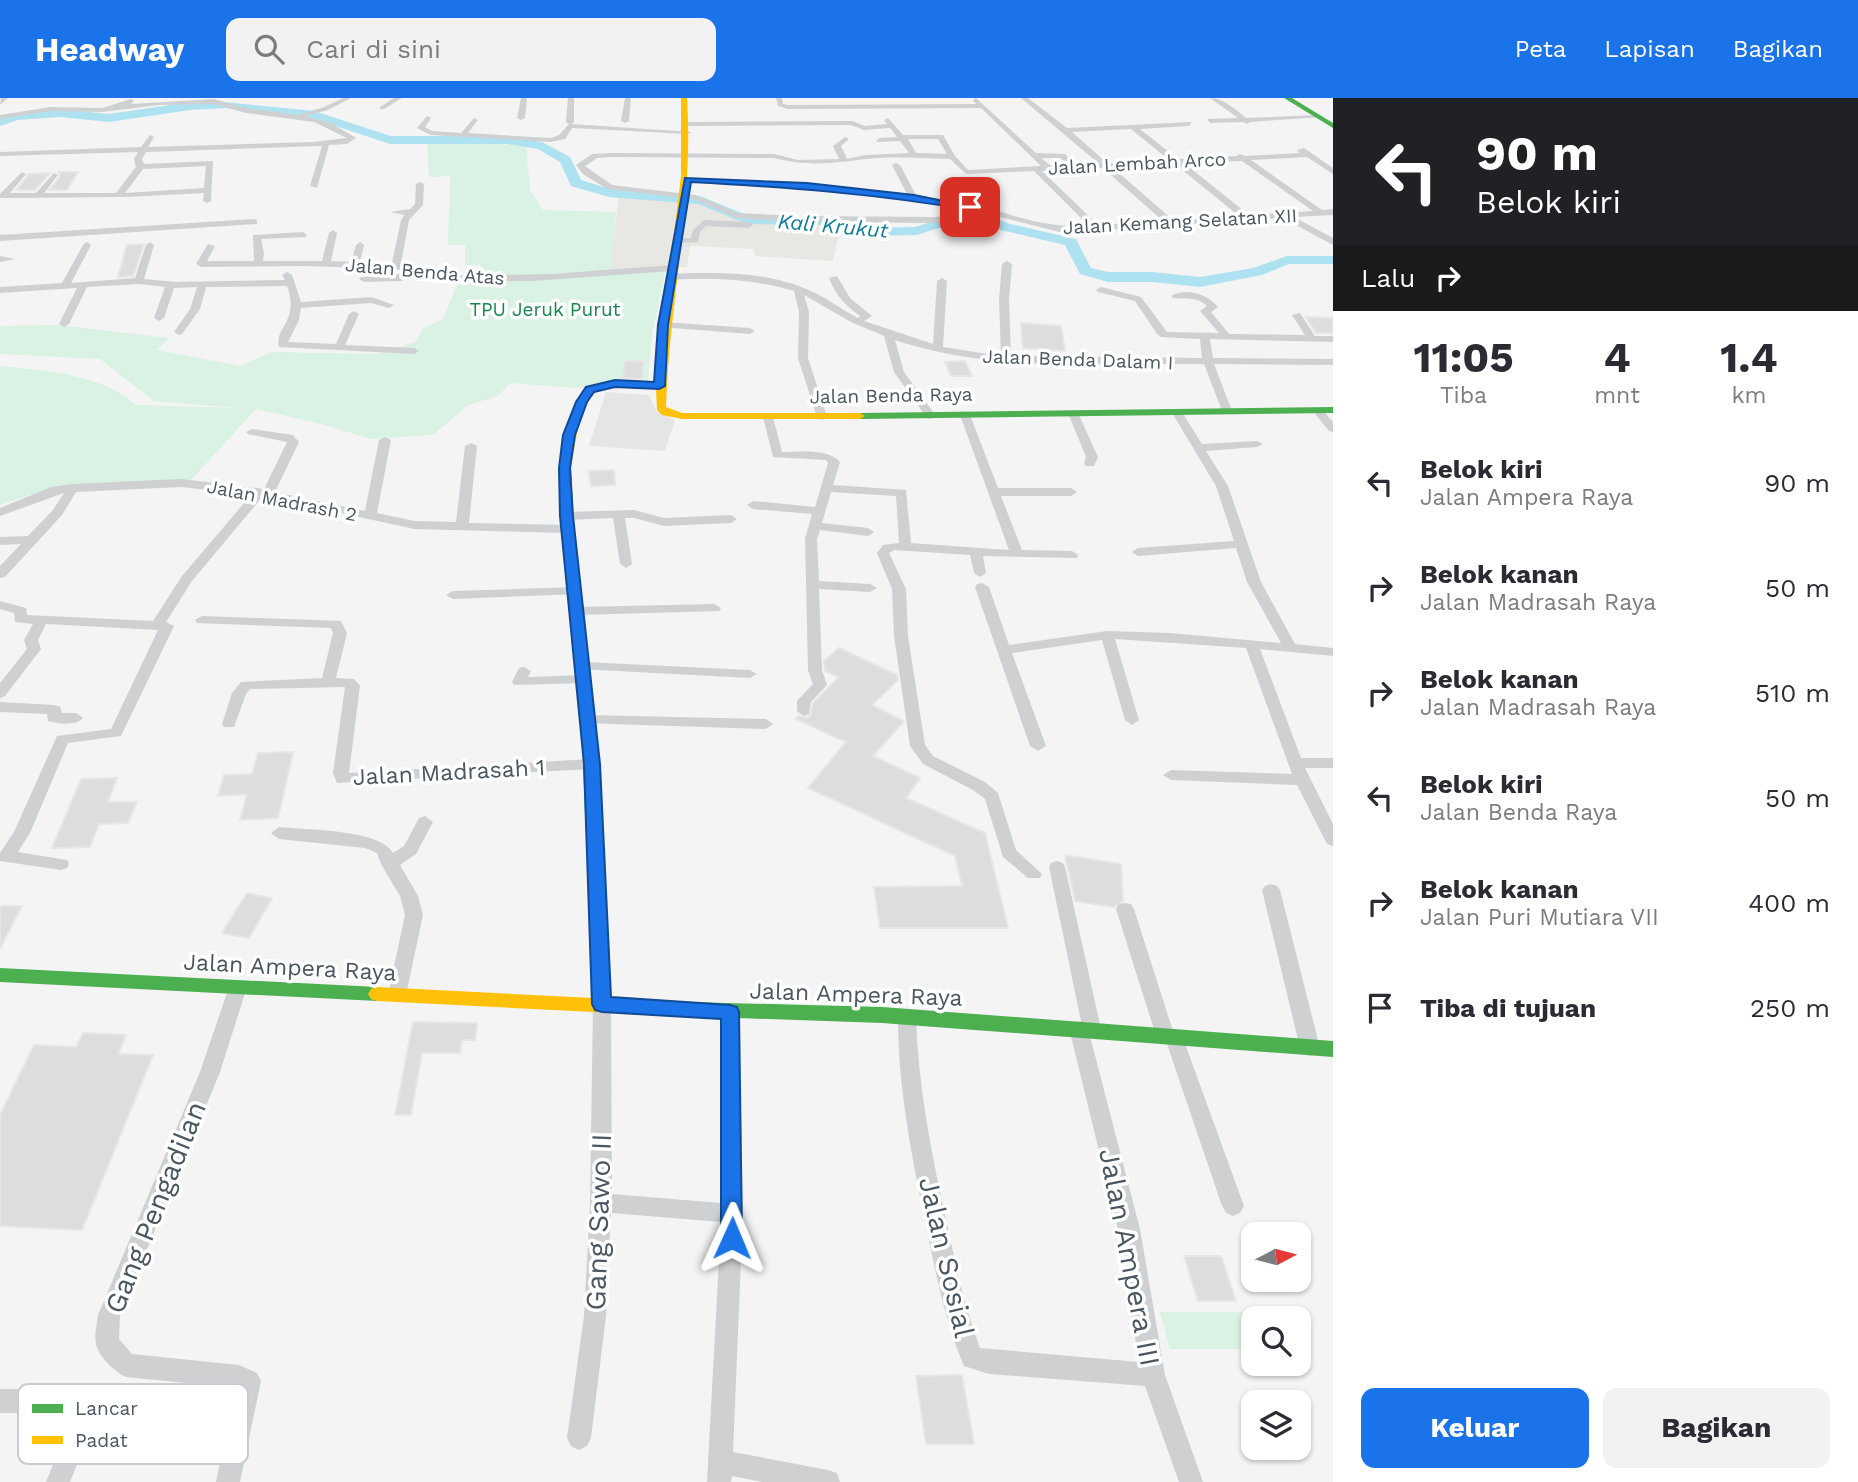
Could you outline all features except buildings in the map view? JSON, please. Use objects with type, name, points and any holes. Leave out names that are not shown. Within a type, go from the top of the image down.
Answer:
[{"type":"street","points":[[0,103],[5,98]]},
{"type":"street","points":[[70,108],[80,98]]},
{"type":"street","points":[[122,107],[134,98]]},
{"type":"street","points":[[298,116],[348,98]]},
{"type":"street","points":[[382,108],[399,98]]},
{"type":"street","points":[[514,137],[521,120],[524,98]]},
{"type":"street","points":[[570,98],[570,122]]},
{"type":"street","points":[[621,136],[628,98]]},
{"type":"street","name":"Jalan Benda Raya","points":[[684,98],[689,157],[686,193],[663,325],[659,386],[661,408],[666,413],[682,416],[822,417],[1325,410]]},
{"type":"street","points":[[779,98],[781,106],[792,107],[982,106]]},
{"type":"street","points":[[897,98],[903,107]]},
{"type":"street","points":[[974,98],[1048,169]]},
{"type":"street","points":[[1024,98],[1056,122],[1171,223]]},
{"type":"street","points":[[1213,98],[1228,106],[1254,127]]},
{"type":"street","points":[[1287,98],[1333,126]]},
{"type":"street","points":[[818,99],[885,100],[903,107]]},
{"type":"street","points":[[0,117],[44,109],[96,110],[185,102],[227,104],[329,124],[352,138],[348,142],[326,144],[0,154]]},
{"type":"street","points":[[792,107],[799,119],[797,123]]},
{"type":"street","points":[[873,107],[893,126],[914,155]]},
{"type":"street","points":[[1210,121],[1318,117]]},
{"type":"street","points":[[428,118],[421,128],[429,133],[555,140],[562,137],[570,126],[621,136],[797,123],[852,123],[864,128],[893,126]]},
{"type":"street","points":[[463,135],[474,120]]},
{"type":"street","points":[[1056,122],[1107,120],[1128,127],[1247,218]]},
{"type":"street","points":[[657,122],[688,130]]},
{"type":"street","points":[[1065,130],[1189,124]]},
{"type":"street","points":[[637,139],[688,130]]},
{"type":"street","points":[[140,167],[138,159],[150,137]]},
{"type":"street","points":[[879,140],[940,137],[952,156]]},
{"type":"street","points":[[844,161],[837,146],[845,139]]},
{"type":"street","points":[[314,186],[326,144]]},
{"type":"street","points":[[1296,146],[1333,172]]},
{"type":"street","points":[[1229,149],[1321,213]]},
{"type":"street","points":[[952,156],[914,155],[795,162],[775,156],[590,158],[580,166],[615,188],[686,193],[740,216],[934,220],[989,212],[980,191]]},
{"type":"street","points":[[1034,155],[1062,156],[1075,167]]},
{"type":"street","name":"Jalan Lembah Arco","points":[[952,156],[966,172],[1308,155]]},
{"type":"street","points":[[120,195],[140,167],[210,163],[207,201]]},
{"type":"street","points":[[896,166],[914,198]]},
{"type":"street","points":[[1036,169],[1097,229]]},
{"type":"street","points":[[2,196],[22,174]]},
{"type":"street","points":[[38,196],[54,175]]},
{"type":"street","points":[[396,266],[405,220],[419,205],[420,184]]},
{"type":"street","name":"Jalan Kemang Selatan XII","points":[[686,193],[789,184],[914,198],[989,212],[1053,229],[1097,229],[1333,212]]},
{"type":"street","points":[[2,196],[120,195],[207,190]]},
{"type":"street","points":[[394,212],[412,212]]},
{"type":"street","points":[[1286,215],[1333,242]]},
{"type":"street","points":[[0,238],[254,222]]},
{"type":"street","points":[[680,224],[766,226]]},
{"type":"street","points":[[677,242],[695,240],[701,225]]},
{"type":"street","points":[[1315,233],[1333,232]]},
{"type":"street","points":[[326,264],[333,233]]},
{"type":"street","points":[[258,264],[260,253],[256,237],[303,235]]},
{"type":"street","points":[[65,286],[86,245]]},
{"type":"street","points":[[139,281],[150,245]]},
{"type":"street","points":[[355,264],[360,245]]},
{"type":"street","name":"Jalan Benda Atas","points":[[211,246],[201,264],[355,264],[409,267],[421,273],[555,278],[585,277],[614,270],[671,273]]},
{"type":"street","points":[[0,259],[11,259]]},
{"type":"street","points":[[282,263],[297,305],[295,317],[282,341],[283,345],[414,351]]},
{"type":"street","points":[[1006,360],[1002,291],[1007,264]]},
{"type":"street","points":[[364,279],[401,278],[421,273]]},
{"type":"street","name":"Jalan Benda Dalam I","points":[[671,273],[738,276],[797,289],[889,335],[938,349],[1006,360],[1333,362]]},
{"type":"street","points":[[834,278],[835,286],[844,297],[867,316]]},
{"type":"street","points":[[0,290],[139,281],[170,285],[290,282]]},
{"type":"street","points":[[938,349],[942,281]]},
{"type":"street","points":[[64,324],[83,285]]},
{"type":"street","points":[[159,318],[170,285]]},
{"type":"street","points":[[179,332],[195,309],[202,285]]},
{"type":"street","points":[[797,289],[804,312],[803,358],[822,417]]},
{"type":"street","points":[[1101,290],[1139,300],[1160,332],[1174,336],[1333,339]]},
{"type":"street","points":[[1176,296],[1198,296],[1206,299],[1213,307],[1205,311],[1227,337]]},
{"type":"street","points":[[297,305],[371,300],[389,305]]},
{"type":"street","points":[[855,320],[880,310]]},
{"type":"street","points":[[339,348],[354,314]]},
{"type":"street","points":[[1297,315],[1333,356]]},
{"type":"street","points":[[663,325],[750,331]]},
{"type":"street","points":[[889,335],[899,372],[931,416]]},
{"type":"street","points":[[1205,336],[1208,362],[1227,411]]},
{"type":"street","points":[[602,1004],[592,764],[567,523],[565,468],[567,447],[586,393],[594,387],[608,384],[659,386]]},
{"type":"street","points":[[1325,410],[1333,429]]},
{"type":"street","points":[[1176,411],[1228,499],[1258,591],[1290,647]]},
{"type":"street","points":[[1073,413],[1091,457],[1090,464]]},
{"type":"street","points":[[965,415],[1017,554]]},
{"type":"street","points":[[768,417],[778,455],[832,458],[834,462],[811,545],[815,670],[820,684],[802,704],[804,711]]},
{"type":"street","points":[[158,624],[187,579],[264,493],[293,442],[292,439],[251,432]]},
{"type":"street","points":[[370,517],[385,440]]},
{"type":"street","points":[[1200,449],[1257,444]]},
{"type":"street","points":[[462,527],[471,446]]},
{"type":"street","name":"Jalan Madrash 2","points":[[0,512],[46,492],[73,488],[181,483],[264,493],[414,525],[462,527],[567,523],[618,514],[634,514],[664,522],[732,519]]},
{"type":"street","points":[[0,574],[62,507],[73,488]]},
{"type":"street","points":[[827,488],[902,493],[905,547]]},
{"type":"street","points":[[996,492],[1071,492]]},
{"type":"street","points":[[753,505],[868,532]]},
{"type":"street","points":[[618,514],[626,564]]},
{"type":"street","points":[[0,541],[31,540]]},
{"type":"street","points":[[1138,552],[1241,544]]},
{"type":"street","points":[[1034,874],[1009,853],[995,805],[986,791],[928,760],[918,746],[901,636],[898,589],[883,553],[889,547],[905,547],[1072,555]]},
{"type":"street","points":[[975,550],[981,580],[1003,650],[1038,746]]},
{"type":"street","points":[[813,585],[870,588]]},
{"type":"street","points":[[453,595],[575,590]]},
{"type":"street","points":[[0,605],[21,611],[20,620],[158,624],[167,627],[135,688],[117,732],[62,739],[22,833],[6,857],[61,864]]},
{"type":"street","points":[[577,611],[714,608]]},
{"type":"street","points":[[0,693],[34,648],[31,640],[42,620]]},
{"type":"street","points":[[202,620],[336,624],[340,633],[328,681],[246,685],[239,693],[229,724]]},
{"type":"street","points":[[1003,650],[1107,635],[1170,637],[1333,652]]},
{"type":"street","points":[[1107,635],[1132,720]]},
{"type":"street","points":[[1252,646],[1302,780],[1333,840]]},
{"type":"street","points":[[519,680],[584,672],[750,674]]},
{"type":"street","name":"Jalan Madrasah 1","points":[[328,681],[348,682],[354,686],[341,773],[346,780],[592,764]]},
{"type":"street","points":[[0,707],[55,710],[53,718],[76,718]]},
{"type":"street","points":[[588,720],[766,723]]},
{"type":"street","points":[[1296,763],[1333,763]]},
{"type":"street","points":[[1171,775],[1302,780]]},
{"type":"street","points":[[389,864],[410,850],[425,822]]},
{"type":"street","points":[[279,833],[374,843],[383,849],[409,896],[414,915],[400,995]]},
{"type":"street","name":"Jalan Ampera III","points":[[1057,867],[1085,1029],[1086,1049],[1129,1229],[1153,1375],[1191,1482]]},
{"type":"street","points":[[1271,890],[1310,1048]]},
{"type":"street","points":[[1125,909],[1161,1016],[1233,1206]]},
{"type":"street","name":"Jalan Ampera Raya","points":[[0,975],[730,1012],[907,1017],[1333,1049]]},
{"type":"street","name":"Gang Pengadilan","points":[[238,987],[210,1072],[109,1315],[107,1343],[126,1365],[239,1377],[249,1381],[248,1386]]},
{"type":"street","name":"Gang Sawo II","points":[[579,1438],[595,1316],[601,1203],[602,1004]]},
{"type":"street","points":[[730,1012],[732,1213],[720,1472],[828,1482]]},
{"type":"street","name":"Jalan Sosial","points":[[907,1017],[909,1084],[920,1142],[946,1273],[972,1358],[1153,1375]]},
{"type":"street","points":[[601,1203],[732,1213]]},
{"type":"street","points":[[0,1401],[18,1401]]},
{"type":"street","points":[[58,1482],[65,1464]]},
{"type":"street","name":"Gang Pengadilan","points":[[228,1482],[232,1464]]},
{"type":"shaded area","points":[[619,194],[713,203],[746,218],[841,225],[833,261],[755,256],[754,249],[690,246],[687,267],[610,271]]},
{"type":"shaded area","points":[[606,392],[649,395],[657,412],[675,420],[665,451],[589,446]]},
{"type":"green space","name":"TPU Jeruk Purut","points":[[454,141],[526,146],[530,190],[543,210],[616,212],[611,271],[666,267],[652,335],[648,381],[618,381],[577,388],[510,383],[498,396],[468,405],[433,435],[371,439],[256,409],[191,480],[51,488],[0,505],[0,366],[72,375],[106,386],[136,405],[237,408],[154,401],[100,359],[0,354],[0,326],[58,325],[169,338],[157,350],[241,366],[271,352],[377,354],[415,342],[424,328],[443,319],[458,282],[473,282],[481,265],[465,265],[465,245],[448,245],[450,176],[429,177],[427,143]]},
{"type":"green space","points":[[1160,1312],[1241,1312],[1241,1349],[1170,1349]]},
{"type":"waterway","name":"Kali Krukut","points":[[0,122],[17,117],[60,113],[109,118],[190,106],[225,105],[275,110],[314,115],[390,140],[506,140],[542,146],[565,160],[576,183],[609,193],[700,200],[747,220],[829,221],[869,232],[917,231],[937,224],[983,218],[1006,227],[1071,242],[1085,271],[1108,277],[1152,277],[1200,282],[1257,272],[1287,260],[1333,260]]},
{"type":"traffic: fast","points":[[1287,98],[1333,126]]},
{"type":"traffic: fast","points":[[860,416],[1333,410]]},
{"type":"traffic: fast","points":[[565,467],[569,547],[588,716],[602,1004]]},
{"type":"traffic: fast","points":[[0,975],[377,994]]},
{"type":"traffic: fast","points":[[653,1008],[882,1015],[1333,1049]]},
{"type":"traffic: slow","points":[[684,98],[685,176],[666,330],[661,408],[666,413],[682,416],[860,416]]},
{"type":"traffic: slow","points":[[565,467],[575,416],[590,390],[616,384],[659,386]]},
{"type":"traffic: slow","points":[[377,994],[653,1008]]},
{"type":"route","points":[[732,1238],[730,1012],[602,1004],[592,764],[584,666],[566,516],[565,468],[569,435],[581,402],[590,390],[601,385],[615,384],[659,386],[663,325],[687,180],[807,185],[970,207]]}]
